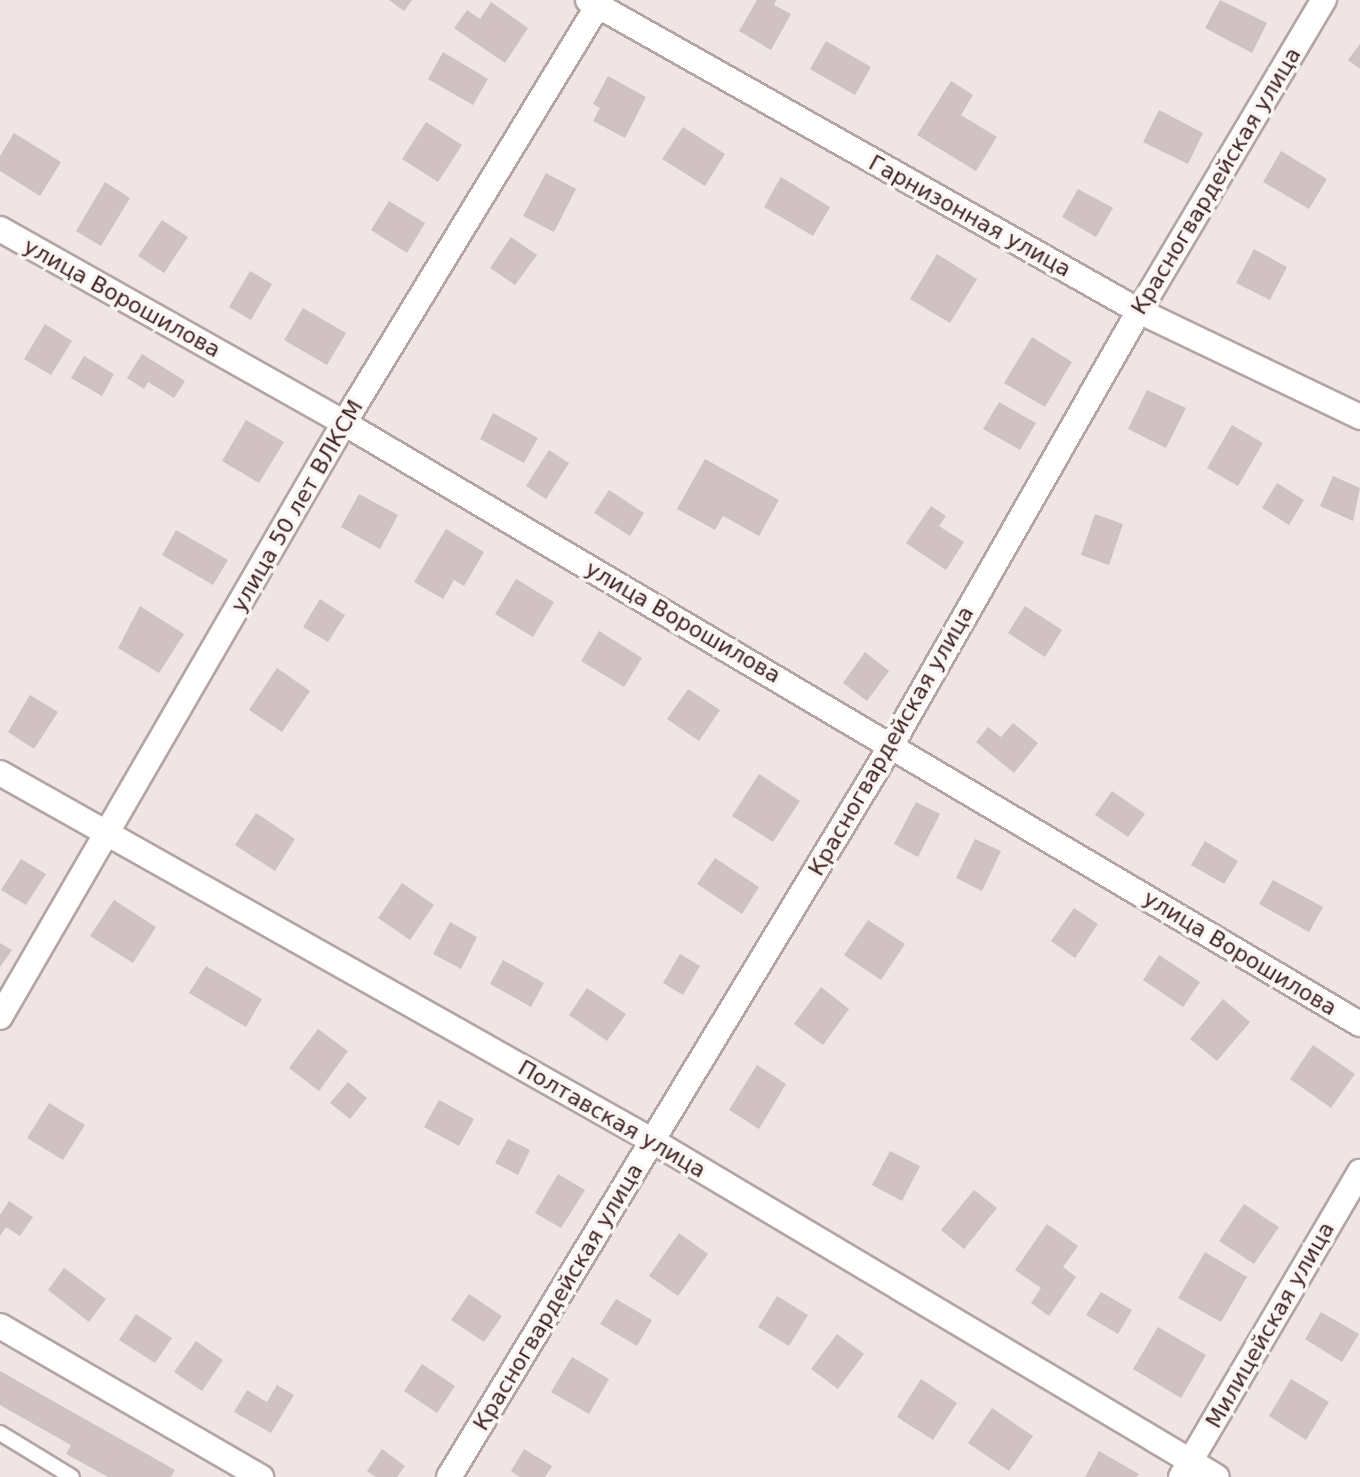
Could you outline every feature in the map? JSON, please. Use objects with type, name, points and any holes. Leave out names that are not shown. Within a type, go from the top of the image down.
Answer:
[{"type":"street","name":"Красногвардейская улица","points":[[449,1477],[892,744],[1139,311],[1324,0]]},
{"type":"street","name":"Гарнизонная улица","points":[[596,2],[1139,311],[1360,417]]},
{"type":"street","name":"улица 50 лет ВЛКСМ","points":[[0,1017],[344,423],[596,2]]},
{"type":"street","name":"улица Ворошилова","points":[[0,229],[344,423],[892,744],[1360,1024]]},
{"type":"street","name":"Полтавская улица","points":[[0,773],[653,1141],[1186,1469],[1217,1477]]},
{"type":"street","name":"Милицейская улица","points":[[1186,1469],[1360,1172]]},
{"type":"street","points":[[0,1326],[261,1477]]},
{"type":"lane","points":[[0,1433],[72,1477]]},
{"type":"building","points":[[389,0],[412,0],[404,11]]},
{"type":"building","points":[[757,0],[776,0],[774,5],[791,14],[771,50],[739,31]]},
{"type":"building","points":[[1220,0],[1267,23],[1252,53],[1205,28]]},
{"type":"building","points":[[491,2],[528,28],[505,63],[454,28],[467,10],[480,19]]},
{"type":"building","points":[[826,41],[871,67],[855,95],[810,69]]},
{"type":"building","points":[[1360,44],[1360,69],[1348,60]]},
{"type":"building","points":[[443,52],[488,79],[473,105],[428,79]]},
{"type":"building","points":[[608,76],[646,97],[625,138],[593,121],[600,108],[593,104]]},
{"type":"building","points":[[951,81],[973,95],[961,115],[997,137],[976,171],[917,135]]},
{"type":"building","points":[[1159,110],[1203,133],[1188,164],[1143,142]]},
{"type":"building","points":[[426,122],[462,145],[438,182],[402,159]]},
{"type":"building","points":[[683,127],[725,154],[705,186],[662,159]]},
{"type":"building","points":[[14,133],[61,162],[40,196],[0,171],[0,156]]},
{"type":"building","points":[[1281,151],[1327,179],[1309,209],[1263,182]]},
{"type":"building","points":[[546,173],[576,189],[554,232],[523,216]]},
{"type":"building","points":[[781,177],[830,207],[813,236],[764,207]]},
{"type":"building","points":[[105,182],[130,198],[101,246],[76,231]]},
{"type":"building","points":[[1078,189],[1113,208],[1096,237],[1062,217]]},
{"type":"building","points":[[389,201],[425,223],[407,253],[371,230]]},
{"type":"building","points":[[162,220],[188,237],[164,273],[138,256]]},
{"type":"building","points":[[511,237],[537,255],[515,285],[490,268]]},
{"type":"building","points":[[1254,249],[1287,267],[1270,300],[1236,283]]},
{"type":"building","points":[[937,254],[977,279],[950,323],[910,299]]},
{"type":"building","points":[[250,271],[272,284],[251,320],[229,307]]},
{"type":"building","points":[[303,308],[346,333],[327,365],[284,340]]},
{"type":"building","points":[[45,324],[72,341],[51,375],[24,359]]},
{"type":"building","points":[[1032,337],[1072,362],[1045,407],[1004,383]]},
{"type":"building","points":[[142,354],[185,381],[174,398],[148,382],[144,389],[127,378]]},
{"type":"building","points":[[84,356],[114,374],[102,396],[71,378]]},
{"type":"building","points":[[1147,390],[1186,408],[1166,448],[1128,429]]},
{"type":"building","points":[[999,402],[1036,423],[1020,450],[983,429]]},
{"type":"building","points":[[493,413],[538,438],[524,463],[480,439]]},
{"type":"building","points":[[246,420],[284,442],[259,483],[222,461]]},
{"type":"building","points":[[1232,425],[1263,443],[1238,486],[1207,468]]},
{"type":"building","points":[[549,450],[569,463],[546,499],[526,486]]},
{"type":"building","points":[[705,459],[779,500],[759,536],[723,516],[715,530],[677,509]]},
{"type":"building","points":[[1333,476],[1360,488],[1353,521],[1320,506]]},
{"type":"building","points":[[1277,483],[1304,500],[1289,525],[1262,508]]},
{"type":"building","points":[[609,490],[644,513],[630,536],[594,513]]},
{"type":"building","points":[[359,494],[398,515],[380,549],[341,527]]},
{"type":"building","points":[[931,506],[946,516],[939,526],[964,542],[946,570],[906,543]]},
{"type":"building","points":[[1095,514],[1123,524],[1109,565],[1081,555]]},
{"type":"building","points":[[446,529],[484,552],[464,586],[454,580],[443,599],[414,582]]},
{"type":"building","points":[[176,530],[228,560],[213,585],[162,555]]},
{"type":"building","points":[[516,579],[554,602],[533,637],[495,614]]},
{"type":"building","points":[[320,599],[345,615],[328,642],[303,627]]},
{"type":"building","points":[[140,606],[184,634],[159,673],[118,648]]},
{"type":"building","points":[[1025,606],[1062,630],[1045,657],[1008,633]]},
{"type":"building","points":[[599,631],[642,658],[624,687],[581,661]]},
{"type":"building","points":[[865,652],[889,671],[867,701],[843,683]]},
{"type":"building","points":[[277,668],[310,691],[282,732],[249,710]]},
{"type":"building","points":[[688,689],[720,710],[699,741],[667,719]]},
{"type":"building","points":[[30,695],[58,712],[34,749],[8,732]]},
{"type":"building","points":[[1013,723],[1038,743],[1014,773],[976,742],[988,727],[1001,737]]},
{"type":"building","points":[[759,774],[800,801],[773,842],[732,816]]},
{"type":"building","points":[[1112,791],[1145,814],[1128,837],[1095,815]]},
{"type":"building","points":[[916,802],[940,814],[918,857],[894,844]]},
{"type":"building","points":[[256,813],[295,839],[275,871],[235,845]]},
{"type":"building","points":[[975,839],[1001,851],[982,891],[956,878]]},
{"type":"building","points":[[1205,841],[1238,861],[1224,884],[1191,865]]},
{"type":"building","points":[[715,858],[759,887],[742,914],[697,884]]},
{"type":"building","points":[[21,859],[46,874],[26,905],[1,890]]},
{"type":"building","points":[[1273,880],[1323,907],[1309,932],[1259,904]]},
{"type":"building","points":[[402,883],[434,905],[410,940],[378,918]]},
{"type":"building","points":[[114,900],[156,927],[133,963],[90,936]]},
{"type":"building","points":[[1074,908],[1098,924],[1075,958],[1051,941]]},
{"type":"building","points":[[868,920],[905,944],[881,980],[844,955]]},
{"type":"building","points":[[450,922],[477,937],[461,969],[433,954]]},
{"type":"building","points":[[0,943],[12,950],[0,967]]},
{"type":"building","points":[[680,954],[700,966],[683,995],[663,983]]},
{"type":"building","points":[[1159,955],[1200,982],[1183,1007],[1143,980]]},
{"type":"building","points":[[503,960],[544,983],[531,1007],[490,984]]},
{"type":"building","points":[[206,966],[262,999],[246,1027],[189,993]]},
{"type":"building","points":[[821,987],[849,1009],[823,1045],[794,1024]]},
{"type":"building","points":[[587,988],[626,1014],[607,1041],[569,1015]]},
{"type":"building","points":[[1223,999],[1250,1022],[1217,1061],[1190,1039]]},
{"type":"building","points":[[318,1029],[348,1051],[319,1091],[289,1068]]},
{"type":"building","points":[[1313,1045],[1355,1074],[1331,1108],[1290,1079]]},
{"type":"building","points":[[757,1065],[786,1084],[759,1129],[729,1110]]},
{"type":"building","points":[[348,1082],[367,1098],[350,1119],[330,1103]]},
{"type":"building","points":[[439,1100],[474,1119],[459,1146],[424,1127]]},
{"type":"building","points":[[49,1103],[85,1125],[63,1160],[27,1138]]},
{"type":"building","points":[[508,1139],[530,1150],[518,1175],[495,1163]]},
{"type":"building","points":[[890,1151],[920,1166],[902,1201],[872,1185]]},
{"type":"building","points":[[558,1174],[585,1190],[561,1228],[535,1213]]},
{"type":"building","points":[[974,1190],[997,1208],[964,1249],[941,1230]]},
{"type":"building","points":[[9,1201],[33,1217],[20,1236],[6,1227],[0,1236],[0,1215]]},
{"type":"building","points":[[1244,1204],[1279,1227],[1254,1264],[1219,1241]]},
{"type":"building","points":[[1047,1224],[1078,1246],[1063,1267],[1076,1277],[1049,1316],[1031,1303],[1041,1288],[1015,1270]]},
{"type":"building","points":[[679,1233],[708,1254],[678,1296],[649,1276]]},
{"type":"building","points":[[1205,1252],[1247,1277],[1221,1322],[1178,1298]]},
{"type":"building","points":[[64,1268],[106,1299],[89,1322],[48,1290]]},
{"type":"building","points":[[1101,1292],[1132,1310],[1118,1334],[1086,1315]]},
{"type":"building","points":[[469,1294],[502,1316],[484,1342],[451,1320]]},
{"type":"building","points":[[777,1296],[808,1315],[789,1346],[758,1327]]},
{"type":"building","points":[[616,1299],[652,1320],[637,1346],[600,1324]]},
{"type":"building","points":[[1321,1312],[1359,1334],[1342,1362],[1305,1339]]},
{"type":"building","points":[[136,1314],[172,1338],[155,1363],[119,1340]]},
{"type":"building","points":[[1158,1327],[1206,1355],[1181,1398],[1133,1369]]},
{"type":"building","points":[[837,1334],[864,1354],[838,1389],[811,1369]]},
{"type":"building","points":[[196,1341],[223,1360],[202,1391],[174,1372]]},
{"type":"building","points":[[572,1357],[609,1379],[589,1414],[551,1392]]},
{"type":"building","points":[[422,1364],[455,1386],[437,1413],[404,1391]]},
{"type":"building","points":[[0,1371],[175,1470],[171,1477],[108,1477],[66,1454],[71,1445],[0,1405]]},
{"type":"building","points":[[921,1379],[957,1403],[933,1440],[897,1417]]},
{"type":"building","points":[[1291,1379],[1329,1402],[1306,1440],[1269,1416]]},
{"type":"building","points":[[277,1385],[294,1395],[271,1433],[234,1412],[247,1390],[267,1402]]},
{"type":"building","points":[[992,1408],[1033,1436],[1009,1471],[968,1443]]},
{"type":"building","points":[[382,1449],[405,1466],[397,1477],[376,1477],[367,1471]]},
{"type":"building","points":[[524,1449],[552,1466],[545,1477],[520,1477],[511,1471]]},
{"type":"building","points":[[1099,1451],[1139,1474],[1137,1477],[1085,1477]]}]
